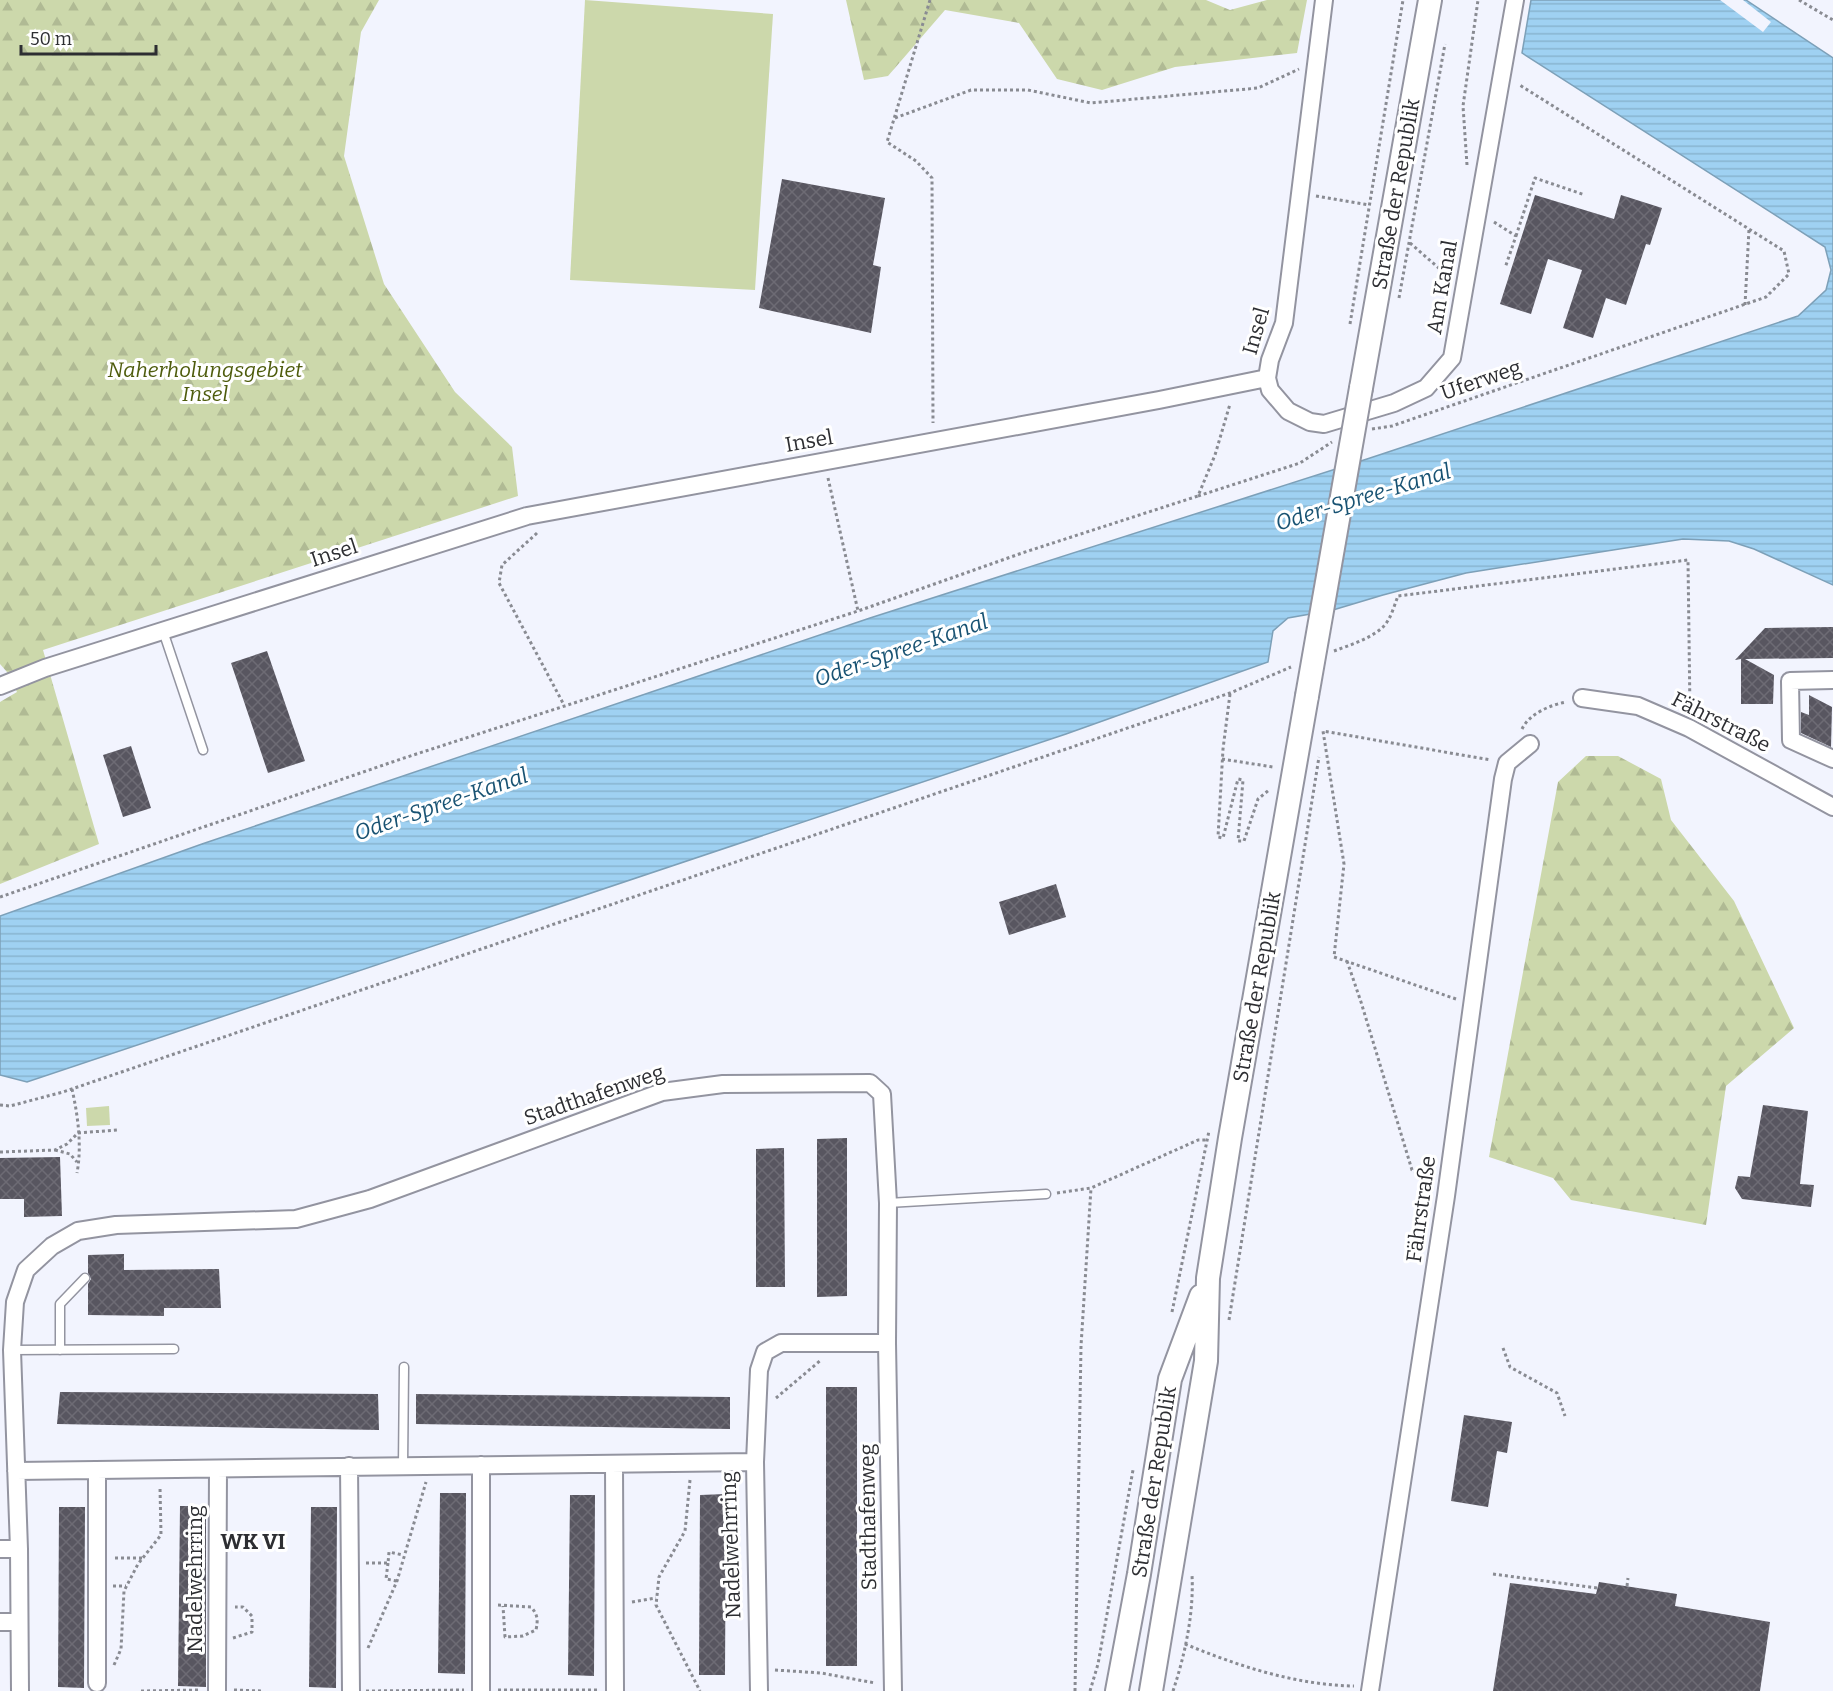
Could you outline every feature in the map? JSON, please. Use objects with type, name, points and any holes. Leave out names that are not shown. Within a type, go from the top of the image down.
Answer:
[{"type":"main road","name":"Straße der Republik","points":[[1151,1691],[1206,1361],[1208,1278],[1230,1138],[1430,0]]},
{"type":"main road","name":"Straße der Republik","points":[[1117,1691],[1139,1574],[1170,1379],[1208,1278]]},
{"type":"street","name":"Insel","points":[[0,686],[45,668],[527,516],[1267,378],[1270,360],[1284,323],[1324,0]]},
{"type":"street","name":"Am Kanal","points":[[1267,378],[1270,390],[1288,411],[1310,422],[1324,424],[1394,403],[1426,388],[1452,358],[1515,0]]},
{"type":"street","name":"Fährstraße","points":[[1833,681],[1790,681],[1791,740],[1833,759]]},
{"type":"street","name":"Fährstraße","points":[[1582,698],[1638,706],[1689,728],[1833,807]]},
{"type":"street","points":[[1507,763],[1526,738]]},
{"type":"street","name":"Fährstraße","points":[[1370,1689],[1446,1196],[1507,763]]},
{"type":"street","name":"Stadthafenweg","points":[[20,1691],[19,1550],[12,1350],[7,1318],[27,1270],[51,1246],[78,1231],[116,1225],[296,1219],[370,1199],[662,1092],[723,1084],[870,1083],[882,1094],[888,1203],[887,1343],[893,1688]]},
{"type":"street","points":[[755,1462],[759,1370],[765,1352],[781,1343],[887,1343]]},
{"type":"street","name":"Nadelwehrring","points":[[16,1471],[755,1462],[759,1691]]},
{"type":"street","points":[[614,1464],[615,1690]]},
{"type":"street","points":[[481,1465],[481,1690]]},
{"type":"street","points":[[349,1466],[351,1691]]},
{"type":"street","name":"Nadelwehrring","points":[[217,1690],[218,1469]]},
{"type":"street","points":[[97,1470],[97,1683]]},
{"type":"street","points":[[0,1549],[19,1550]]},
{"type":"street","points":[[0,1622],[19,1622]]},
{"type":"lane","points":[[163,631],[203,750]]},
{"type":"lane","points":[[888,1203],[1046,1194]]},
{"type":"lane","points":[[60,1350],[60,1304],[85,1278]]},
{"type":"lane","points":[[12,1350],[174,1349]]},
{"type":"lane","points":[[403,1466],[404,1367]]},
{"type":"path","points":[[930,0],[887,142],[916,162],[932,178],[933,441]]},
{"type":"path","points":[[1348,334],[1403,0]]},
{"type":"path","points":[[1799,0],[1833,20]]},
{"type":"path","points":[[1397,309],[1446,34]]},
{"type":"path","points":[[895,118],[971,90],[1028,90],[1091,103],[1258,88],[1315,62]]},
{"type":"path","name":"Uferweg","points":[[1369,429],[1392,426],[1766,297],[1789,274],[1784,251],[1502,73]]},
{"type":"path","points":[[1516,236],[1535,178],[1585,195]]},
{"type":"path","points":[[1299,193],[1369,205]]},
{"type":"path","points":[[1744,305],[1749,229]]},
{"type":"path","points":[[1410,243],[1464,290]]},
{"type":"path","points":[[1198,496],[1215,455],[1235,384]]},
{"type":"path","points":[[0,897],[564,705],[858,611],[1022,553],[1300,463],[1337,439]]},
{"type":"path","points":[[824,461],[858,611]]},
{"type":"path","points":[[542,529],[502,565],[499,583],[564,705]]},
{"type":"path","points":[[1326,653],[1360,641],[1382,627],[1391,614],[1398,596],[1688,560],[1691,703],[1689,728]]},
{"type":"path","points":[[0,1106],[10,1106],[72,1089],[1230,693],[1293,666]]},
{"type":"path","points":[[1230,693],[1222,759],[1218,837],[1223,838],[1238,779],[1243,780],[1238,841],[1244,841],[1257,799],[1269,789],[1267,801]]},
{"type":"path","points":[[1526,738],[1525,722],[1551,705],[1582,698]]},
{"type":"path","points":[[1321,742],[1323,730]]},
{"type":"path","points":[[1323,730],[1507,763]]},
{"type":"path","points":[[1323,730],[1344,864],[1334,957],[1473,1004]]},
{"type":"path","points":[[1228,1326],[1319,754]]},
{"type":"path","points":[[1222,759],[1273,767]]},
{"type":"path","points":[[1347,961],[1412,1170],[1446,1196]]},
{"type":"path","points":[[72,1089],[77,1111],[79,1163],[77,1173]]},
{"type":"path","points":[[1172,1313],[1209,1128]]},
{"type":"path","points":[[55,1150],[67,1144],[78,1133],[117,1130]]},
{"type":"path","points":[[1046,1194],[1091,1188],[1198,1140],[1207,1140]]},
{"type":"path","points":[[0,1152],[55,1150],[70,1154],[79,1163]]},
{"type":"path","points":[[1075,1691],[1081,1346],[1091,1188]]},
{"type":"path","points":[[757,1414],[840,1343]]},
{"type":"path","points":[[1503,1348],[1510,1367],[1557,1393],[1565,1416]]},
{"type":"path","points":[[1090,1691],[1098,1664],[1135,1462]]},
{"type":"path","points":[[692,1463],[686,1531],[659,1577],[656,1605],[700,1691]]},
{"type":"path","points":[[364,1658],[397,1581],[431,1466]]},
{"type":"path","points":[[97,1683],[116,1662],[121,1649],[124,1591],[143,1558],[160,1535],[160,1470]]},
{"type":"path","points":[[397,1581],[386,1579],[388,1552],[403,1555]]},
{"type":"path","points":[[97,1558],[143,1558]]},
{"type":"path","points":[[350,1564],[388,1563]]},
{"type":"path","points":[[1173,1691],[1182,1665],[1193,1592],[1191,1567]]},
{"type":"path","points":[[1493,1574],[1597,1588]]},
{"type":"path","points":[[1627,1586],[1628,1578]]},
{"type":"path","points":[[615,1605],[656,1598]]},
{"type":"path","points":[[481,1603],[531,1607],[537,1614],[536,1630],[523,1636],[505,1637],[503,1606]]},
{"type":"path","points":[[218,1606],[243,1607],[252,1616],[252,1632],[218,1643]]},
{"type":"path","points":[[1185,1644],[1286,1678],[1370,1689]]},
{"type":"path","points":[[758,1669],[820,1673],[893,1688]]},
{"type":"green space","name":"Naherholungsgebiet Insel","points":[[0,0],[379,0],[361,32],[344,156],[384,284],[455,392],[512,447],[518,496],[43,650],[99,844],[0,884],[0,702],[17,692],[7,672],[0,664]]},
{"type":"green space","points":[[585,0],[773,14],[755,290],[570,280]]},
{"type":"green space","points":[[846,0],[1206,0],[1230,10],[1267,0],[1307,0],[1297,53],[1175,67],[1102,90],[1057,79],[1019,23],[945,10],[888,76],[864,80]]},
{"type":"green space","points":[[1586,756],[1618,756],[1661,779],[1671,820],[1734,901],[1794,1028],[1726,1086],[1706,1225],[1571,1200],[1553,1178],[1489,1157],[1558,782]]},
{"type":"green space","points":[[109,1106],[110,1125],[87,1126],[86,1108]]},
{"type":"water","name":"Oder-Spree-Kanal","points":[[1531,0],[1746,0],[1833,58],[1833,585],[1754,549],[1729,541],[1683,539],[1466,573],[1333,610],[1288,618],[1273,631],[1268,662],[1066,734],[27,1082],[0,1075],[0,916],[202,844],[870,618],[1367,459],[1798,316],[1826,290],[1831,270],[1825,247],[1522,53]]},
{"type":"pier","points":[[1720,0],[1743,0],[1771,22],[1763,32]]},
{"type":"building","points":[[782,179],[885,198],[873,265],[881,267],[871,333],[759,308]]},
{"type":"building","points":[[1535,195],[1614,219],[1621,195],[1662,208],[1650,245],[1646,244],[1626,305],[1606,298],[1593,338],[1563,328],[1582,270],[1548,259],[1531,314],[1500,304]]},
{"type":"building","points":[[1833,627],[1833,658],[1745,659],[1774,675],[1773,704],[1741,704],[1741,659],[1735,660],[1765,628]]},
{"type":"building","points":[[267,651],[305,761],[268,773],[231,663]]},
{"type":"building","points":[[1809,695],[1832,707],[1831,747],[1801,733],[1801,712],[1809,715]]},
{"type":"building","points":[[131,746],[151,808],[123,817],[103,755]]},
{"type":"building","points":[[1056,884],[1066,917],[1009,935],[999,902]]},
{"type":"building","points":[[1763,1105],[1808,1111],[1800,1184],[1814,1185],[1811,1207],[1742,1199],[1735,1188],[1738,1176],[1750,1177]]},
{"type":"building","points":[[847,1138],[847,1296],[817,1297],[817,1139]]},
{"type":"building","points":[[784,1148],[785,1287],[756,1287],[756,1149]]},
{"type":"building","points":[[60,1157],[62,1216],[24,1217],[24,1199],[0,1199],[0,1158]]},
{"type":"building","points":[[124,1254],[124,1270],[219,1269],[221,1308],[164,1308],[164,1316],[88,1315],[88,1284],[91,1279],[88,1273],[88,1255]]},
{"type":"building","points":[[826,1387],[857,1387],[857,1666],[826,1666]]},
{"type":"building","points":[[60,1392],[378,1394],[379,1430],[57,1424]]},
{"type":"building","points":[[416,1394],[730,1397],[730,1429],[416,1424]]},
{"type":"building","points":[[1464,1415],[1512,1422],[1507,1453],[1497,1451],[1488,1507],[1451,1501]]},
{"type":"building","points":[[440,1493],[466,1493],[465,1674],[438,1673]]},
{"type":"building","points":[[726,1494],[725,1675],[699,1675],[700,1495]]},
{"type":"building","points":[[570,1495],[595,1495],[594,1676],[568,1675]]},
{"type":"building","points":[[180,1506],[206,1506],[206,1687],[178,1686]]},
{"type":"building","points":[[59,1507],[85,1507],[84,1688],[58,1687]]},
{"type":"building","points":[[311,1507],[337,1507],[336,1688],[309,1687]]},
{"type":"building","points":[[1599,1582],[1677,1594],[1675,1606],[1770,1622],[1760,1691],[1493,1691],[1510,1583],[1596,1594]]},
{"type":"district","name":"WK VI","points":[[253,1541]]}]
